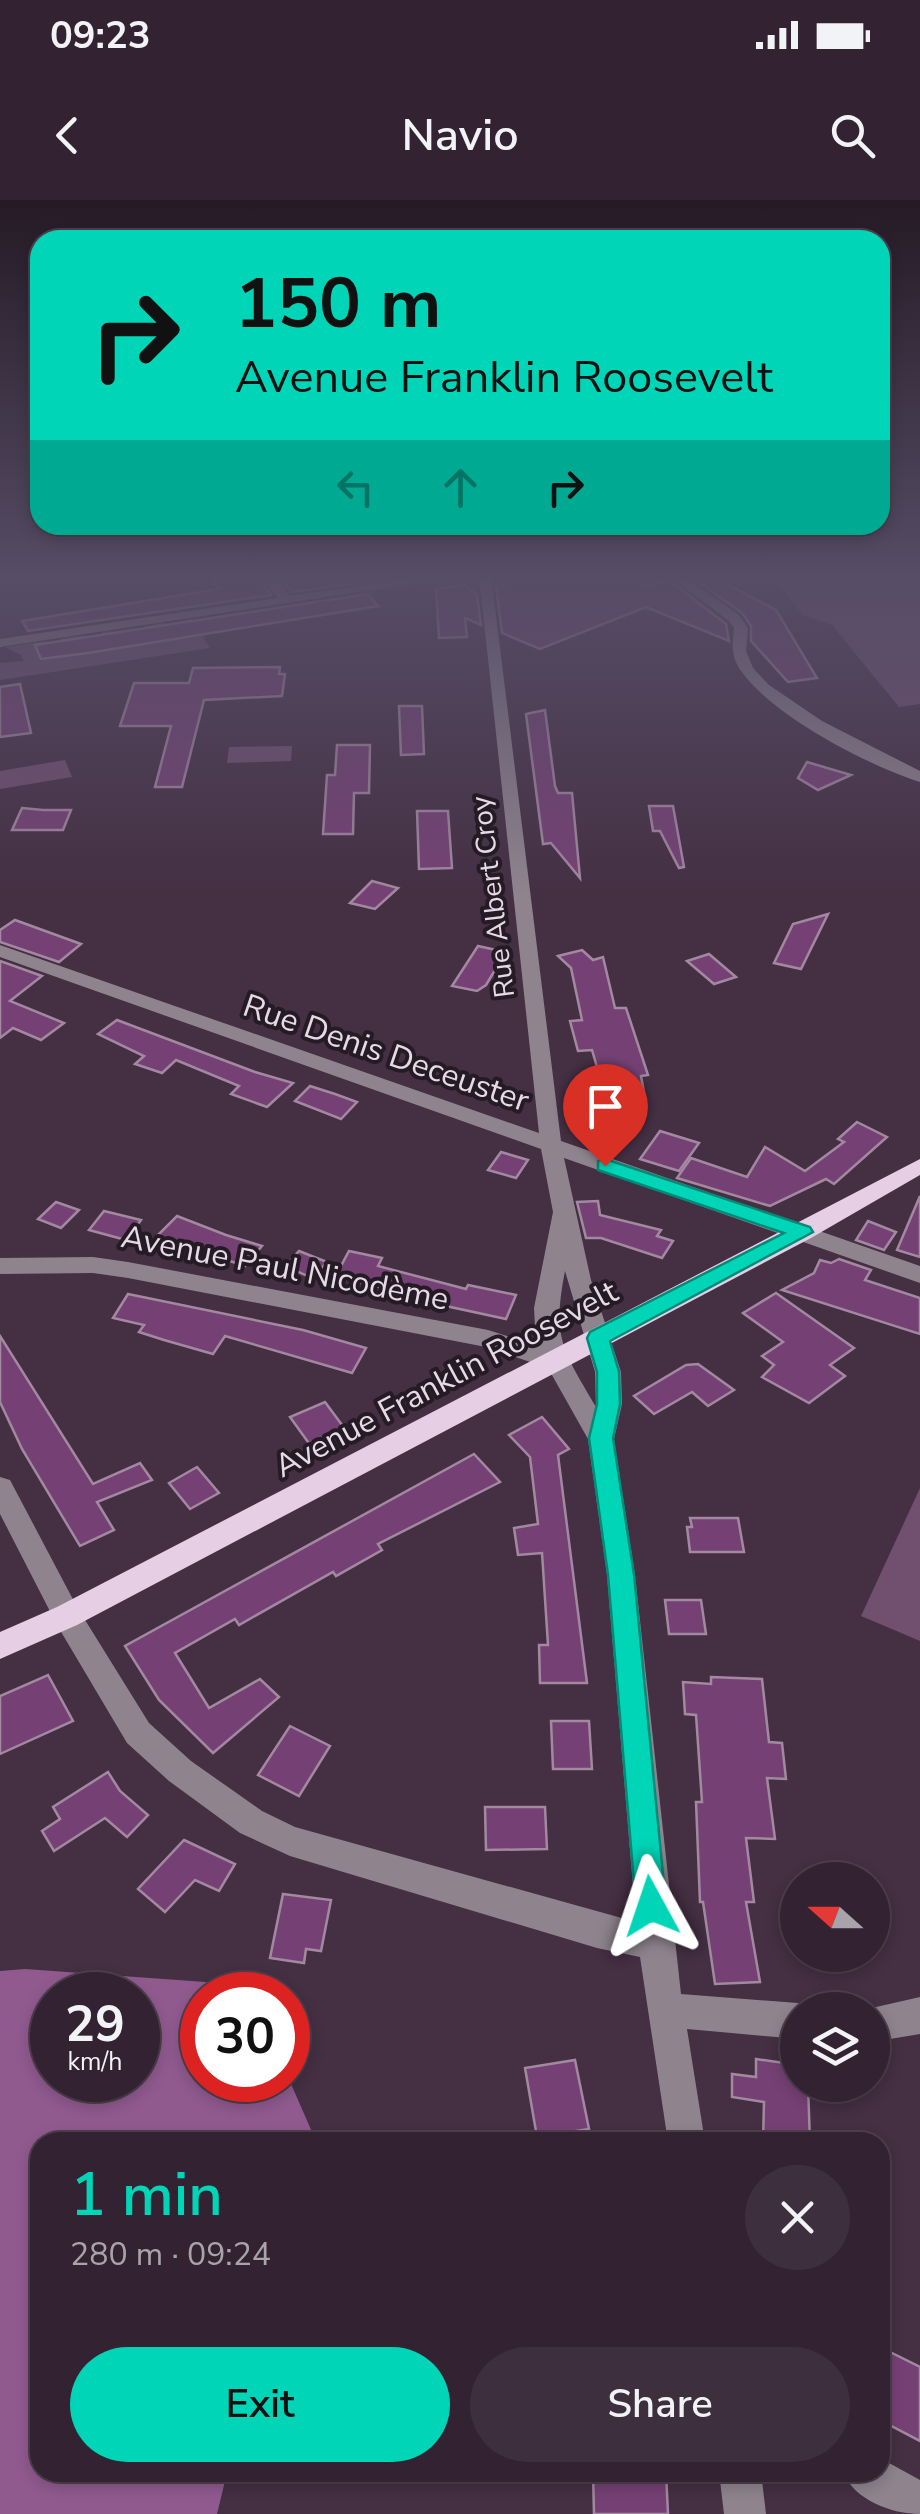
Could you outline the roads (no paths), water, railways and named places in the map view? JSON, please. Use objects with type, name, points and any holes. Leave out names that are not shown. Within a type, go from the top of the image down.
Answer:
[{"type":"main road","name":"Avenue Franklin Roosevelt","points":[[0,1646],[68,1616],[803,1232],[920,1166]]},
{"type":"street","name":"Rue Albert Croy","points":[[497,683],[551,1147],[579,1280],[608,1372],[609,1404],[601,1438]]},
{"type":"street","points":[[764,683],[780,700],[920,778]]},
{"type":"street","name":"Rue Denis Deceuster","points":[[0,951],[920,1275]]},
{"type":"street","name":"Rue Albert Croy","points":[[554,1362],[548,1347],[546,1308],[565,1211]]},
{"type":"street","name":"Avenue Paul Nicodème","points":[[0,1266],[93,1265],[128,1270],[488,1339],[554,1362]]},
{"type":"street","points":[[554,1362],[576,1390],[601,1438],[621,1575],[655,1943],[685,2132]]},
{"type":"street","points":[[0,1488],[68,1616],[138,1733],[180,1771],[251,1822],[290,1842],[597,1931],[655,1943]]},
{"type":"street","points":[[664,2010],[780,2020]]},
{"type":"street","points":[[890,2022],[920,2015]]},
{"type":"street","points":[[741,2482],[745,2514]]},
{"type":"street","points":[[882,2482],[920,2503]]}]
